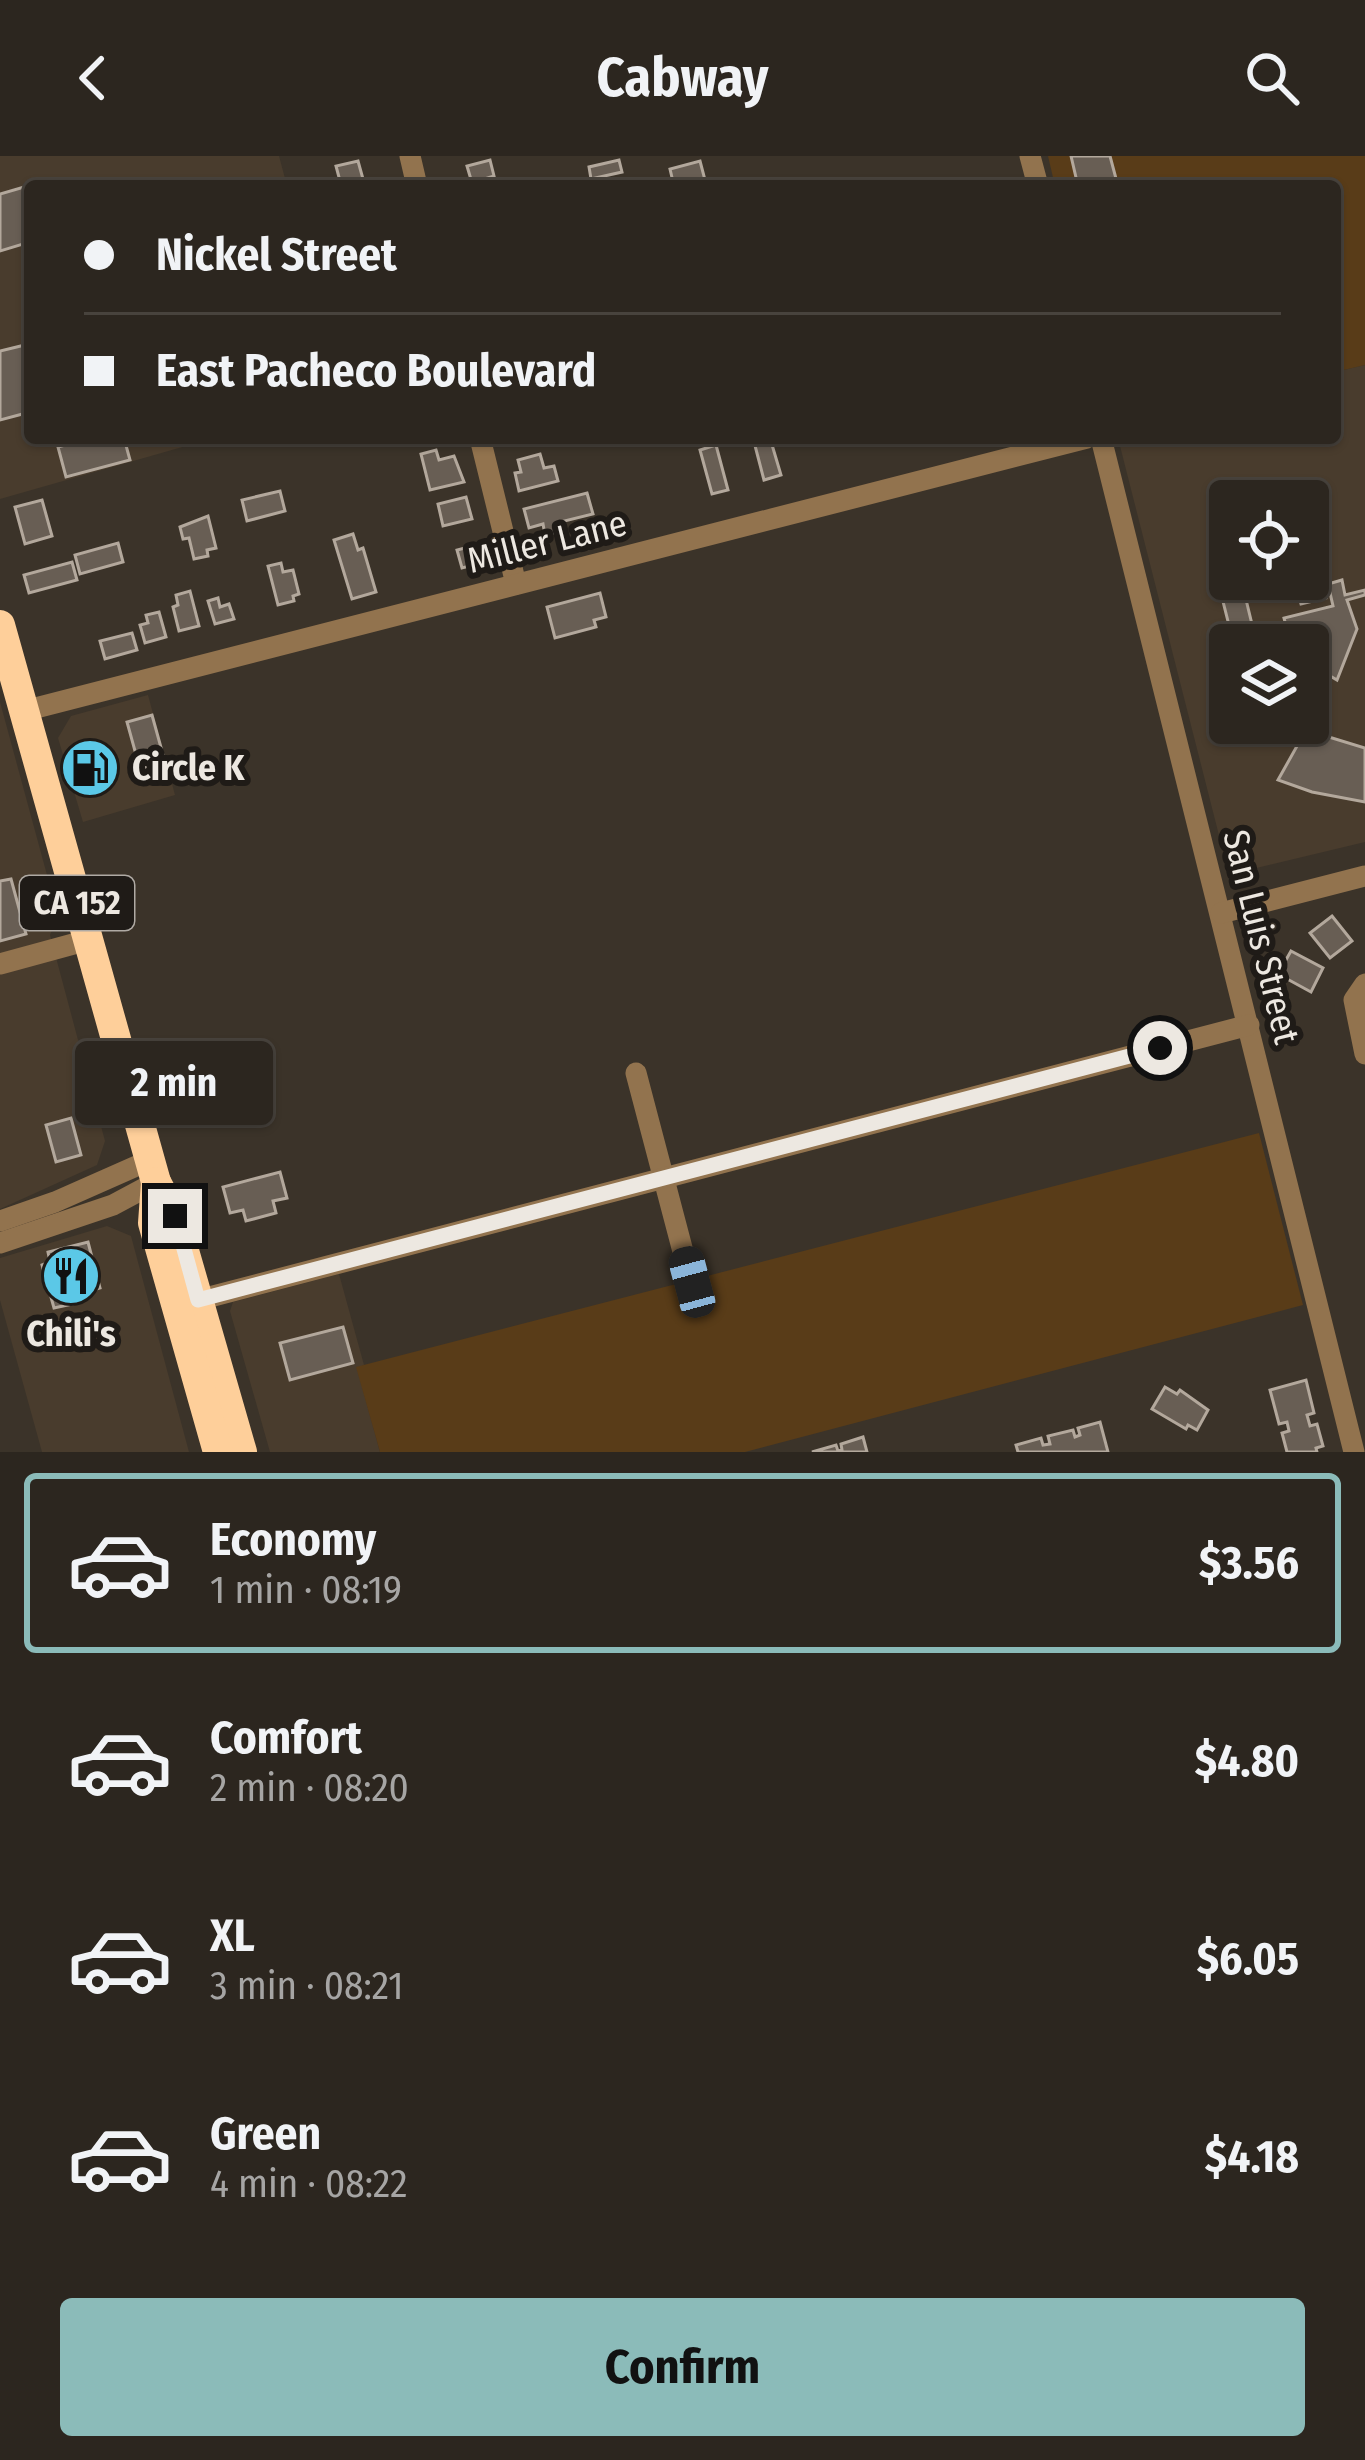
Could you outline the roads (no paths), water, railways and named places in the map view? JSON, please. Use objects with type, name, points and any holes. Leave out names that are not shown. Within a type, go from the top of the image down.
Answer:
[{"type":"highway","name":"CA 152","points":[[0,625],[153,1171],[175,1216],[242,1452]]},
{"type":"highway","name":"CA 152","points":[[153,1171],[153,1223],[218,1452]]},
{"type":"street","points":[[481,444],[516,584]]},
{"type":"street","name":"Miller Lane","points":[[24,712],[1064,444]]},
{"type":"street","name":"San Luis Street","points":[[1103,444],[1354,1452]]},
{"type":"street","points":[[1221,913],[1365,876]]},
{"type":"street","points":[[0,964],[88,940]]},
{"type":"street","points":[[1365,984],[1354,1000],[1365,1054]]},
{"type":"street","points":[[198,1300],[1250,1025]]},
{"type":"street","points":[[637,1073],[692,1282]]},
{"type":"street","points":[[0,1221],[153,1171]]},
{"type":"street","points":[[0,1243],[113,1205],[153,1171]]},
{"type":"place","name":"Circle K","points":[[90,768]]},
{"type":"place","name":"Chili's","points":[[71,1276]]}]
